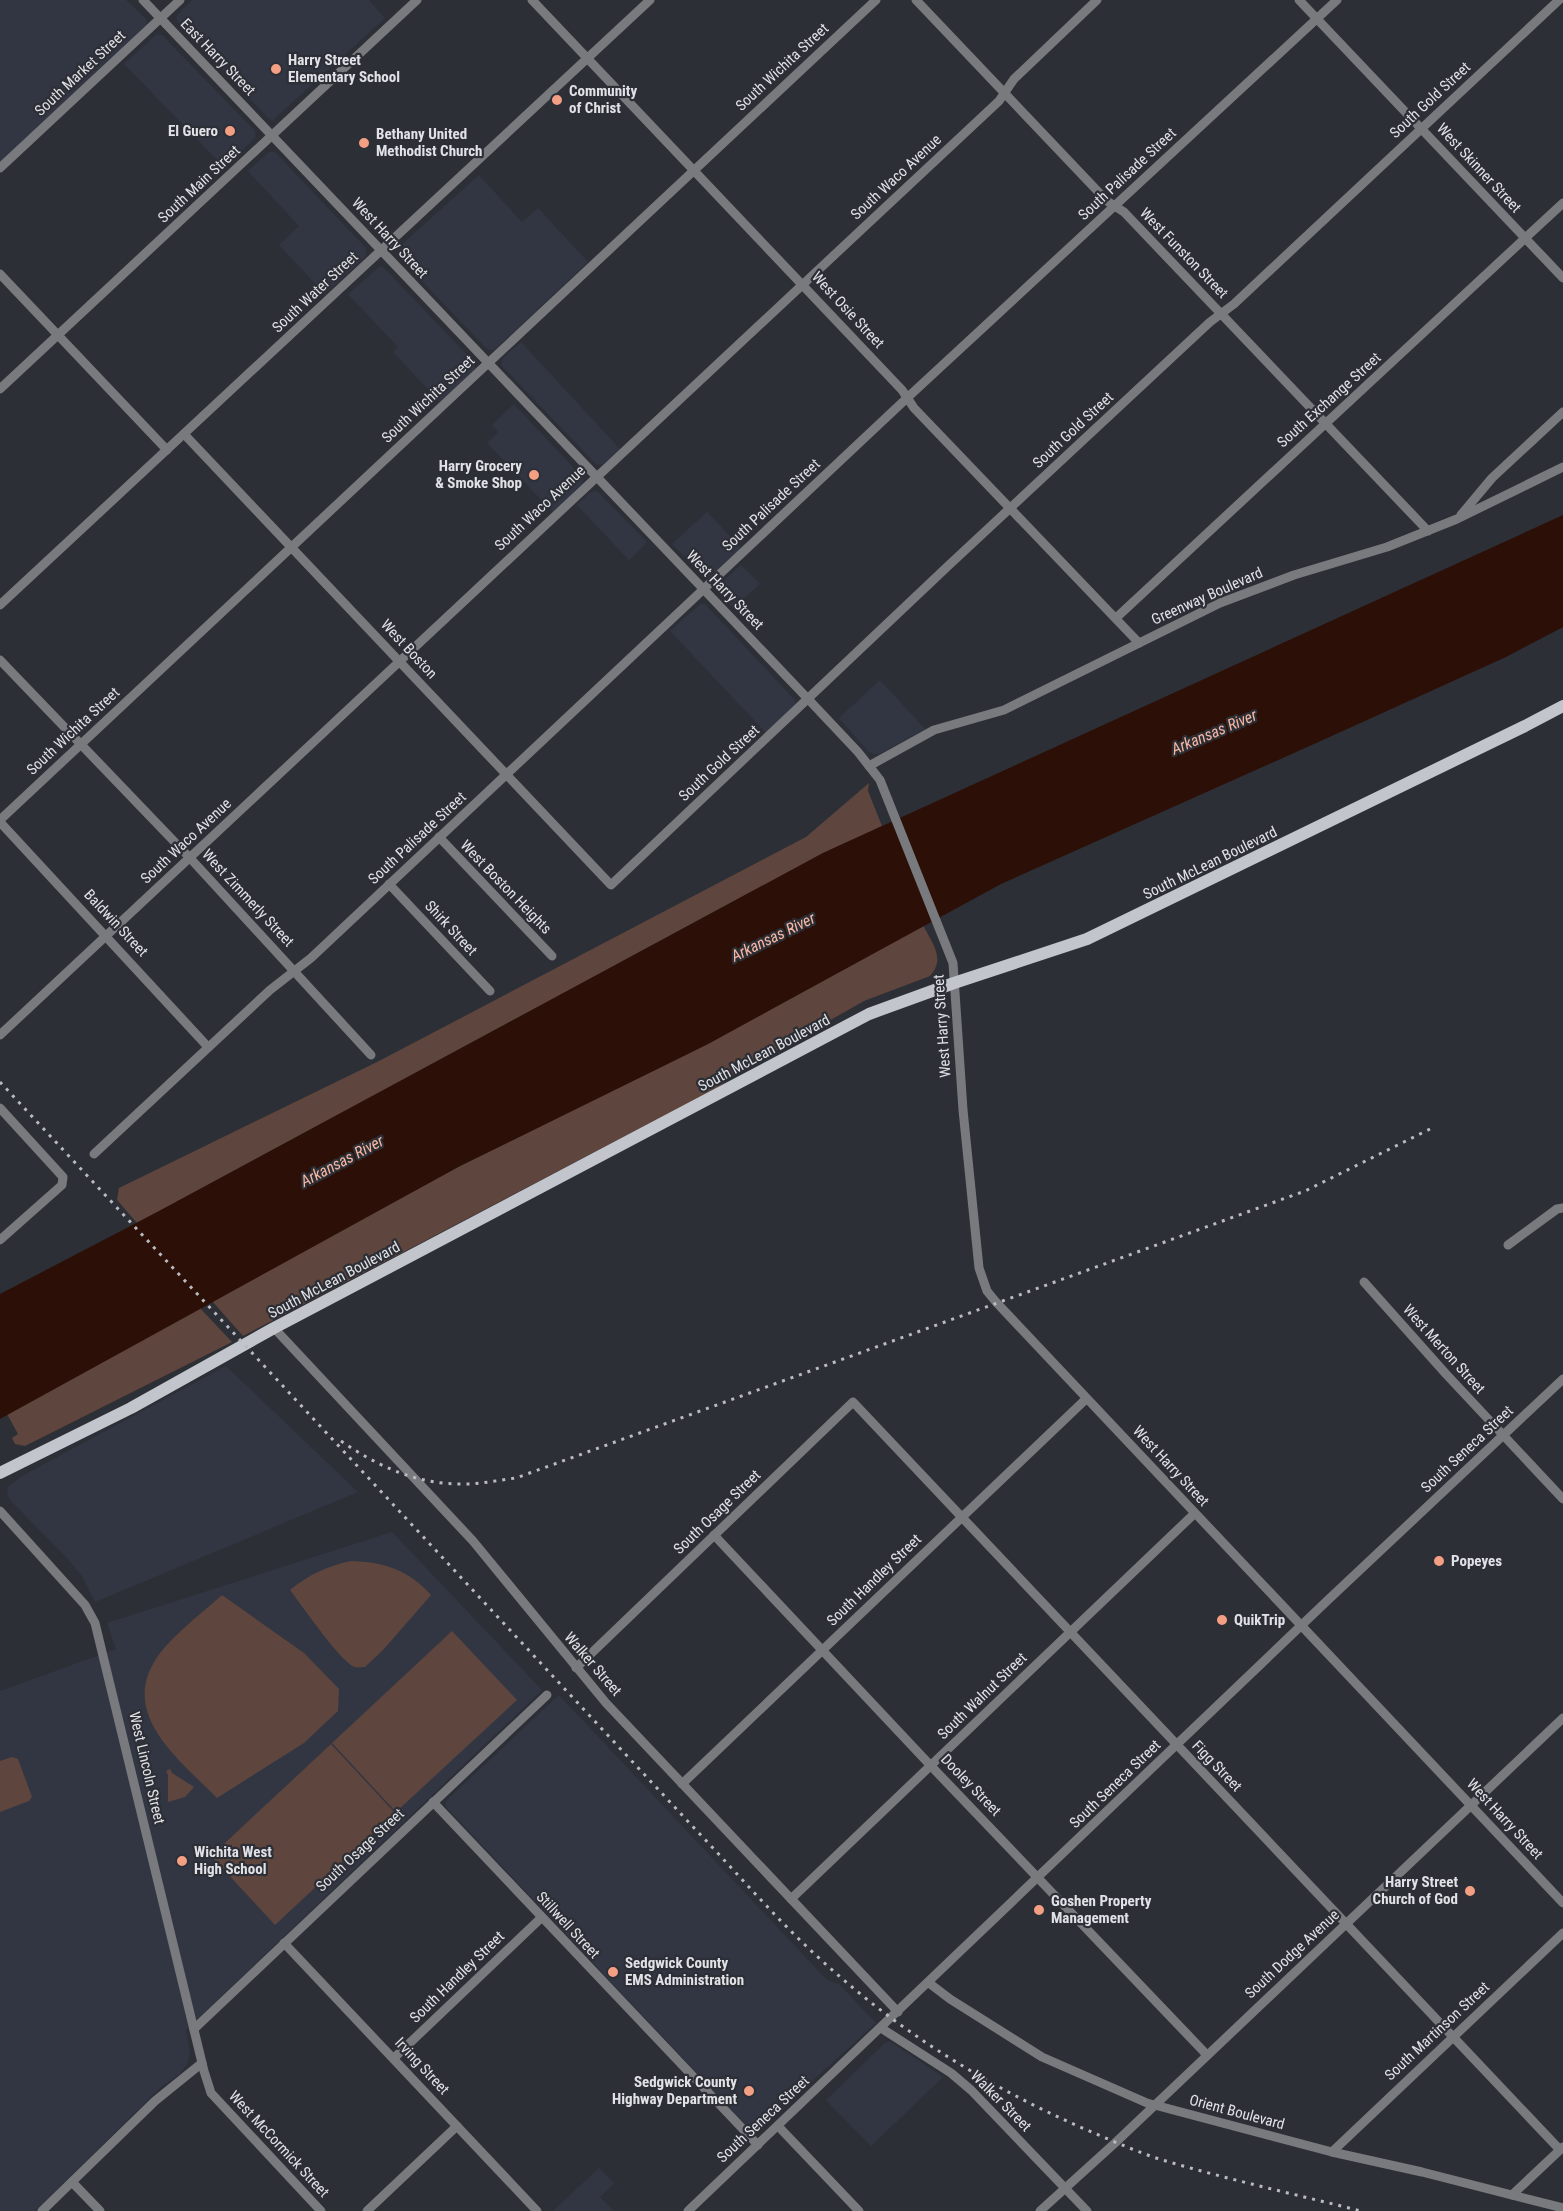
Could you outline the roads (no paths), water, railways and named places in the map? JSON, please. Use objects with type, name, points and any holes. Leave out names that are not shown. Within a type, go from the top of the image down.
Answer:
[{"type":"main road","name":"South McLean Boulevard","points":[[0,1473],[131,1408],[274,1328],[869,1014],[1087,939],[1499,739],[1563,705]]},
{"type":"street","name":"East Harry Street","points":[[143,0],[272,135]]},
{"type":"street","name":"South Market Street","points":[[0,168],[180,0]]},
{"type":"street","name":"South Main Street","points":[[0,389],[417,0]]},
{"type":"street","name":"West Osie Street","points":[[532,0],[803,285],[914,408],[1139,643]]},
{"type":"street","name":"South Water Street","points":[[0,605],[650,0]]},
{"type":"street","name":"South Wichita Street","points":[[0,821],[876,0]]},
{"type":"street","name":"West Funston Street","points":[[916,0],[1107,201],[1124,212],[1428,531]]},
{"type":"street","name":"South Waco Avenue","points":[[0,1035],[999,101],[1014,79],[1097,0]]},
{"type":"street","name":"West Skinner Street","points":[[1299,0],[1563,278]]},
{"type":"street","name":"South Palisade Street","points":[[94,1154],[270,990],[311,958],[907,398],[1337,0]]},
{"type":"street","name":"South Gold Street","points":[[611,885],[1010,508],[1234,304],[1559,0]]},
{"type":"street","name":"West Harry Street","points":[[272,135],[869,766],[879,780],[952,963],[963,1110],[979,1268],[987,1291],[1194,1514],[1302,1625],[1563,1904]]},
{"type":"street","name":"South Exchange Street","points":[[1116,618],[1563,203]]},
{"type":"street","points":[[0,274],[167,450]]},
{"type":"street","points":[[1457,519],[1492,478],[1563,412]]},
{"type":"street","name":"West Boston","points":[[184,434],[611,885]]},
{"type":"street","name":"Greenway Boulevard","points":[[869,766],[934,730],[1004,710],[1220,603],[1294,575],[1387,547],[1428,531],[1563,466]]},
{"type":"street","name":"West Zimmerly Street","points":[[0,660],[190,858],[371,1055]]},
{"type":"street","name":"Baldwin Street","points":[[0,821],[208,1047]]},
{"type":"street","name":"West Boston Heights","points":[[439,837],[552,956]]},
{"type":"street","name":"Shirk Street","points":[[389,884],[490,992]]},
{"type":"street","points":[[0,1108],[63,1177],[62,1185],[0,1240]]},
{"type":"street","points":[[1508,1245],[1557,1209],[1563,1208]]},
{"type":"street","name":"West Merton Street","points":[[1364,1282],[1446,1374],[1563,1498]]},
{"type":"street","name":"Walker Street","points":[[274,1328],[473,1541],[576,1668],[682,1784],[898,2012]]},
{"type":"street","name":"South Seneca Street","points":[[688,2211],[1563,1379]]},
{"type":"street","name":"South Handley Street","points":[[682,1784],[1086,1399]]},
{"type":"street","name":"South Osage Street","points":[[576,1668],[853,1402]]},
{"type":"street","name":"Figg Street","points":[[853,1402],[1176,1746],[1562,2148]]},
{"type":"street","name":"West Lincoln Street","points":[[0,1511],[86,1605],[95,1623],[202,2063]]},
{"type":"street","name":"South Walnut Street","points":[[790,1899],[1194,1514]]},
{"type":"street","name":"Dooley Street","points":[[714,1535],[1207,2055]]},
{"type":"street","name":"South Osage Street","points":[[194,2029],[547,1695]]},
{"type":"street","name":"South Dodge Avenue","points":[[1040,2211],[1066,2189],[1563,1718]]},
{"type":"street","name":"Stillwell Street","points":[[433,1802],[758,2145]]},
{"type":"street","name":"South Handley Street","points":[[394,2058],[541,1918]]},
{"type":"street","name":"South Martinson Street","points":[[1332,2152],[1563,1933]]},
{"type":"street","name":"Irving Street","points":[[284,1943],[537,2211]]},
{"type":"street","name":"Orient Boulevard","points":[[929,1983],[950,1999],[1042,2057],[1154,2105],[1332,2152],[1563,2208]]},
{"type":"street","name":"Walker Street","points":[[881,2028],[951,2073],[971,2090],[1087,2211]]},
{"type":"street","points":[[42,2211],[155,2101],[202,2063]]},
{"type":"street","name":"West McCormick Street","points":[[202,2063],[211,2093],[321,2211]]},
{"type":"street","points":[[368,2211],[457,2126]]},
{"type":"street","points":[[778,2126],[859,2211]]},
{"type":"street","points":[[1512,2195],[1562,2148]]},
{"type":"street","points":[[72,2182],[100,2211]]},
{"type":"water","name":"Arkansas River","points":[[1563,515],[1563,627],[1506,657],[1001,884],[708,1044],[460,1166],[0,1419],[0,1294],[161,1210],[823,853]]},
{"type":"railway","points":[[0,1082],[761,1900],[811,1951],[857,1991],[948,2057],[1012,2094],[1080,2127],[1159,2159],[1361,2211]]},
{"type":"railway","points":[[341,1441],[370,1459],[415,1478],[448,1484],[484,1483],[516,1478],[1305,1191],[1434,1127]]},
{"type":"place","name":"Harry Street Elementary School","points":[[276,69]]},
{"type":"place","name":"Community of Christ","points":[[557,100]]},
{"type":"place","name":"El Guero","points":[[230,131]]},
{"type":"place","name":"Bethany United Methodist Church","points":[[364,143]]},
{"type":"place","name":"Harry Grocery & Smoke Shop","points":[[534,475]]},
{"type":"place","name":"Popeyes","points":[[1439,1561]]},
{"type":"place","name":"QuikTrip","points":[[1222,1620]]},
{"type":"place","name":"Wichita West High School","points":[[182,1861]]},
{"type":"place","name":"Harry Street Church of God","points":[[1470,1891]]},
{"type":"place","name":"Goshen Property Management","points":[[1039,1910]]},
{"type":"place","name":"Sedgwick County EMS Administration","points":[[613,1972]]},
{"type":"place","name":"Sedgwick County Highway Department","points":[[749,2091]]}]
